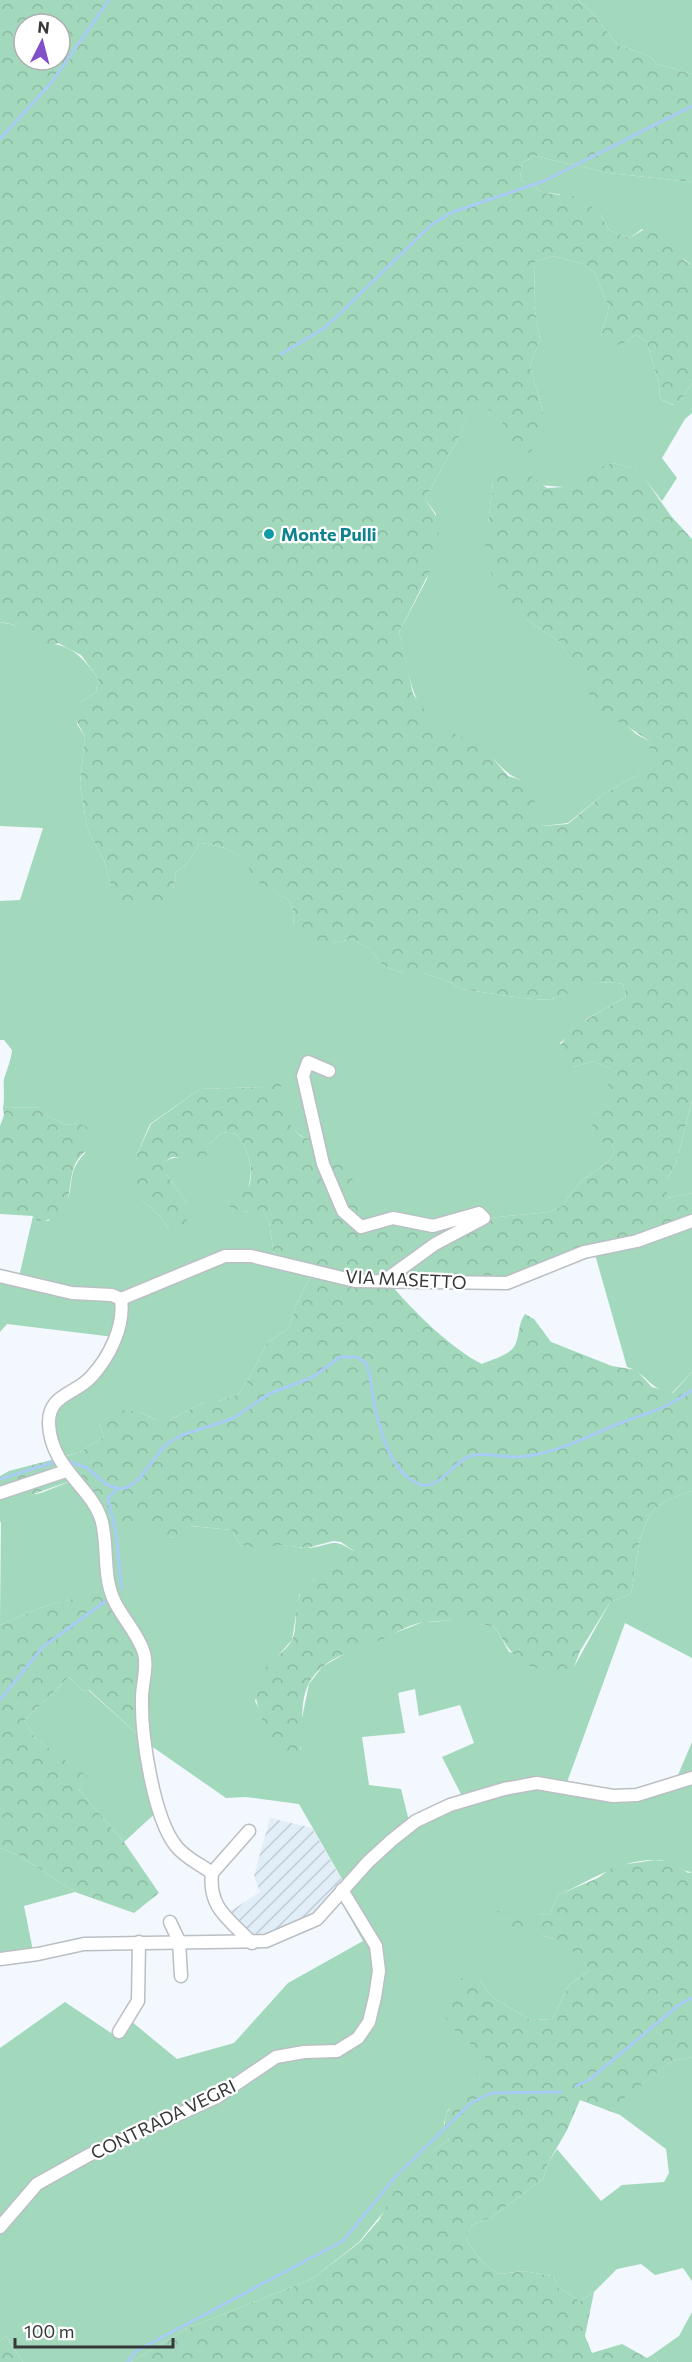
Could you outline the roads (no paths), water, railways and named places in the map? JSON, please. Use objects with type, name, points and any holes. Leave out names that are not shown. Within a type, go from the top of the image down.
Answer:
[{"type":"street","points":[[329,1071],[308,1062],[303,1076],[322,1164],[343,1211],[361,1227],[393,1218],[433,1226],[479,1213],[484,1218],[435,1244],[384,1281]]},
{"type":"street","name":"VIA MASETTO","points":[[121,1299],[225,1256],[251,1256],[355,1281],[507,1283],[584,1252],[637,1241],[692,1221]]},
{"type":"street","points":[[0,1276],[72,1293],[112,1295],[121,1299],[123,1312],[119,1329],[103,1361],[90,1378],[56,1400],[49,1425],[57,1454],[65,1470],[99,1510],[106,1536],[107,1577],[113,1598],[144,1652],[143,1737],[161,1822],[183,1855],[212,1873]]},
{"type":"street","points":[[0,1493],[65,1470]]},
{"type":"street","points":[[0,1959],[84,1944],[179,1941],[252,1943],[287,1935],[317,1920],[368,1862],[416,1821],[450,1805],[504,1789],[537,1784],[613,1796],[636,1795],[692,1778]]},
{"type":"street","points":[[249,1831],[212,1873],[210,1891],[215,1904],[252,1943]]},
{"type":"street","name":"CONTRADA VEGRI","points":[[0,2227],[37,2184],[89,2155],[217,2097],[276,2057],[304,2052],[337,2051],[358,2038],[369,2022],[379,1971],[376,1946],[342,1890]]},
{"type":"street","points":[[170,1922],[179,1941],[181,1976]]},
{"type":"street","points":[[119,2032],[138,2001],[139,1942]]},
{"type":"waterway","points":[[0,139],[51,83],[109,0]]},
{"type":"waterway","points":[[281,354],[326,327],[432,224],[453,212],[544,181],[692,106]]},
{"type":"waterway","points":[[65,1460],[87,1468],[107,1485],[121,1489],[128,1487],[138,1480],[165,1445],[182,1435],[232,1419],[269,1394],[313,1377],[340,1357],[357,1357],[365,1362],[370,1376],[378,1421],[389,1451],[399,1469],[406,1476],[417,1483],[426,1485],[434,1483],[465,1459],[474,1455],[521,1457],[552,1451],[665,1406],[692,1390]]},
{"type":"waterway","points":[[0,1479],[58,1461]]},
{"type":"waterway","points":[[117,1489],[108,1498],[116,1532],[122,1589]]},
{"type":"waterway","points":[[0,1700],[43,1647],[107,1600]]},
{"type":"waterway","points":[[576,2086],[589,2080],[680,2004],[692,1998]]},
{"type":"waterway","points":[[128,2362],[136,2351],[343,2241],[396,2176],[472,2102],[492,2093],[561,2092]]},
{"type":"place","name":"Monte Pulli","points":[[269,534]]}]
